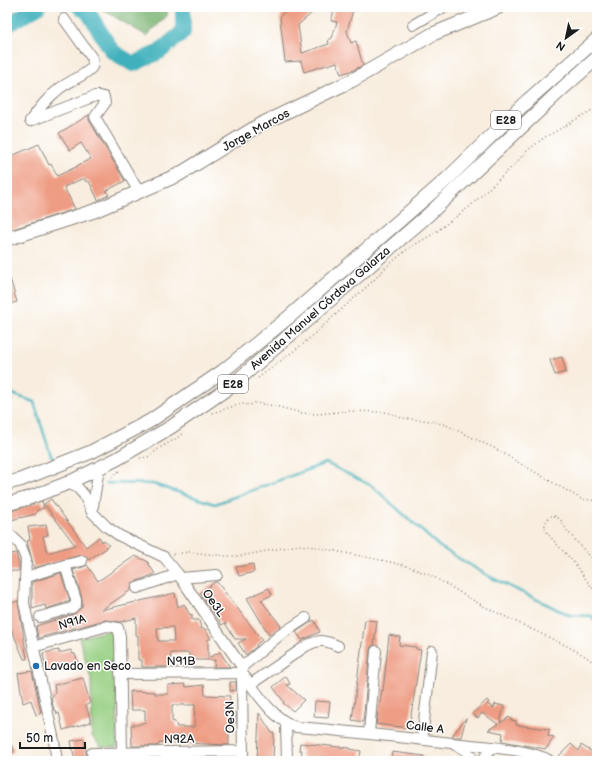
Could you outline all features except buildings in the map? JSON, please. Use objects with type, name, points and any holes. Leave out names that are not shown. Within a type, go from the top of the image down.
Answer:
[{"type":"main road","name":"Jorge Marcos","points":[[7,239],[94,211],[178,175],[261,124],[350,81],[433,34],[499,7]]},
{"type":"main road","name":"Avenida Manuel Córdova Galarza","points":[[7,483],[20,480],[91,452],[156,417],[223,371],[283,322],[447,179],[527,100],[597,39]]},
{"type":"main road","name":"Avenida Manuel Córdova Galarza","points":[[7,504],[29,498],[68,483],[117,459],[171,427],[231,386],[428,215],[564,87],[597,58]]},
{"type":"main road","points":[[418,204],[428,215]]},
{"type":"street","points":[[413,25],[444,7]]},
{"type":"street","points":[[64,19],[94,63],[92,68],[58,89],[49,97],[30,121],[95,96],[104,97],[105,103],[95,117],[139,192]]},
{"type":"street","points":[[92,512],[99,468]]},
{"type":"street","name":"Oe3L","points":[[68,483],[78,488],[84,495],[92,512],[106,527],[120,536],[164,557],[179,576],[251,684],[272,712],[291,725]]},
{"type":"street","points":[[7,532],[20,544],[26,559],[24,603],[57,761]]},
{"type":"street","points":[[26,577],[82,561]]},
{"type":"street","points":[[40,617],[72,608],[76,604],[65,565]]},
{"type":"street","points":[[137,588],[179,576],[217,575]]},
{"type":"street","points":[[242,670],[280,635],[306,618]]},
{"type":"street","name":"N91A","points":[[33,647],[107,626],[118,628],[120,636],[120,674]]},
{"type":"street","points":[[251,684],[306,646],[315,642],[327,640],[338,646]]},
{"type":"street","points":[[369,733],[376,650]]},
{"type":"street","points":[[422,739],[432,651]]},
{"type":"street","name":"N91B","points":[[120,674],[242,670]]},
{"type":"street","name":"Oe3N","points":[[242,670],[243,756]]},
{"type":"street","points":[[120,674],[122,753]]},
{"type":"street","points":[[287,761],[291,725]]},
{"type":"street","name":"Calle A","points":[[291,725],[492,747],[538,755],[550,761]]},
{"type":"street","points":[[450,743],[462,748],[472,756],[474,761]]},
{"type":"street","points":[[482,761],[492,747]]},
{"type":"street","name":"N92A","points":[[92,753],[243,756]]},
{"type":"path","points":[[255,380],[303,344],[373,281],[386,267],[409,248],[433,234],[469,207],[533,146],[545,137],[597,107]]},
{"type":"path","points":[[213,410],[208,414],[216,413],[241,404],[250,405],[255,403],[294,411],[319,414],[347,411],[384,412],[401,418],[417,419],[446,425],[494,448],[580,499],[597,501]]},
{"type":"path","points":[[138,458],[148,457],[185,431]]},
{"type":"path","points":[[112,477],[120,469]]},
{"type":"path","points":[[597,564],[568,532],[560,518],[553,515],[547,519],[544,528],[550,538],[576,566],[593,589],[597,592]]},
{"type":"path","points":[[164,557],[189,552],[240,556],[300,545],[411,567],[432,576],[483,606],[569,647],[597,665]]},
{"type":"green space","points":[[98,7],[168,7],[167,16],[147,36]]},
{"type":"green space","points":[[111,630],[117,636],[117,747],[101,747],[92,736],[91,679],[79,638]]},
{"type":"waterway","points":[[7,25],[38,7]]},
{"type":"waterway","points":[[80,7],[88,12],[112,51],[133,64],[159,52],[183,32],[183,7]]},
{"type":"waterway","points":[[7,392],[34,402],[51,456],[54,459]]},
{"type":"waterway","points":[[106,483],[153,484],[215,504],[326,463],[372,486],[440,547],[490,577],[569,615],[592,616],[597,624]]},
{"type":"waterway","points":[[85,480],[91,483]]},
{"type":"place","name":"Lavado en Seco","points":[[36,666]]}]
